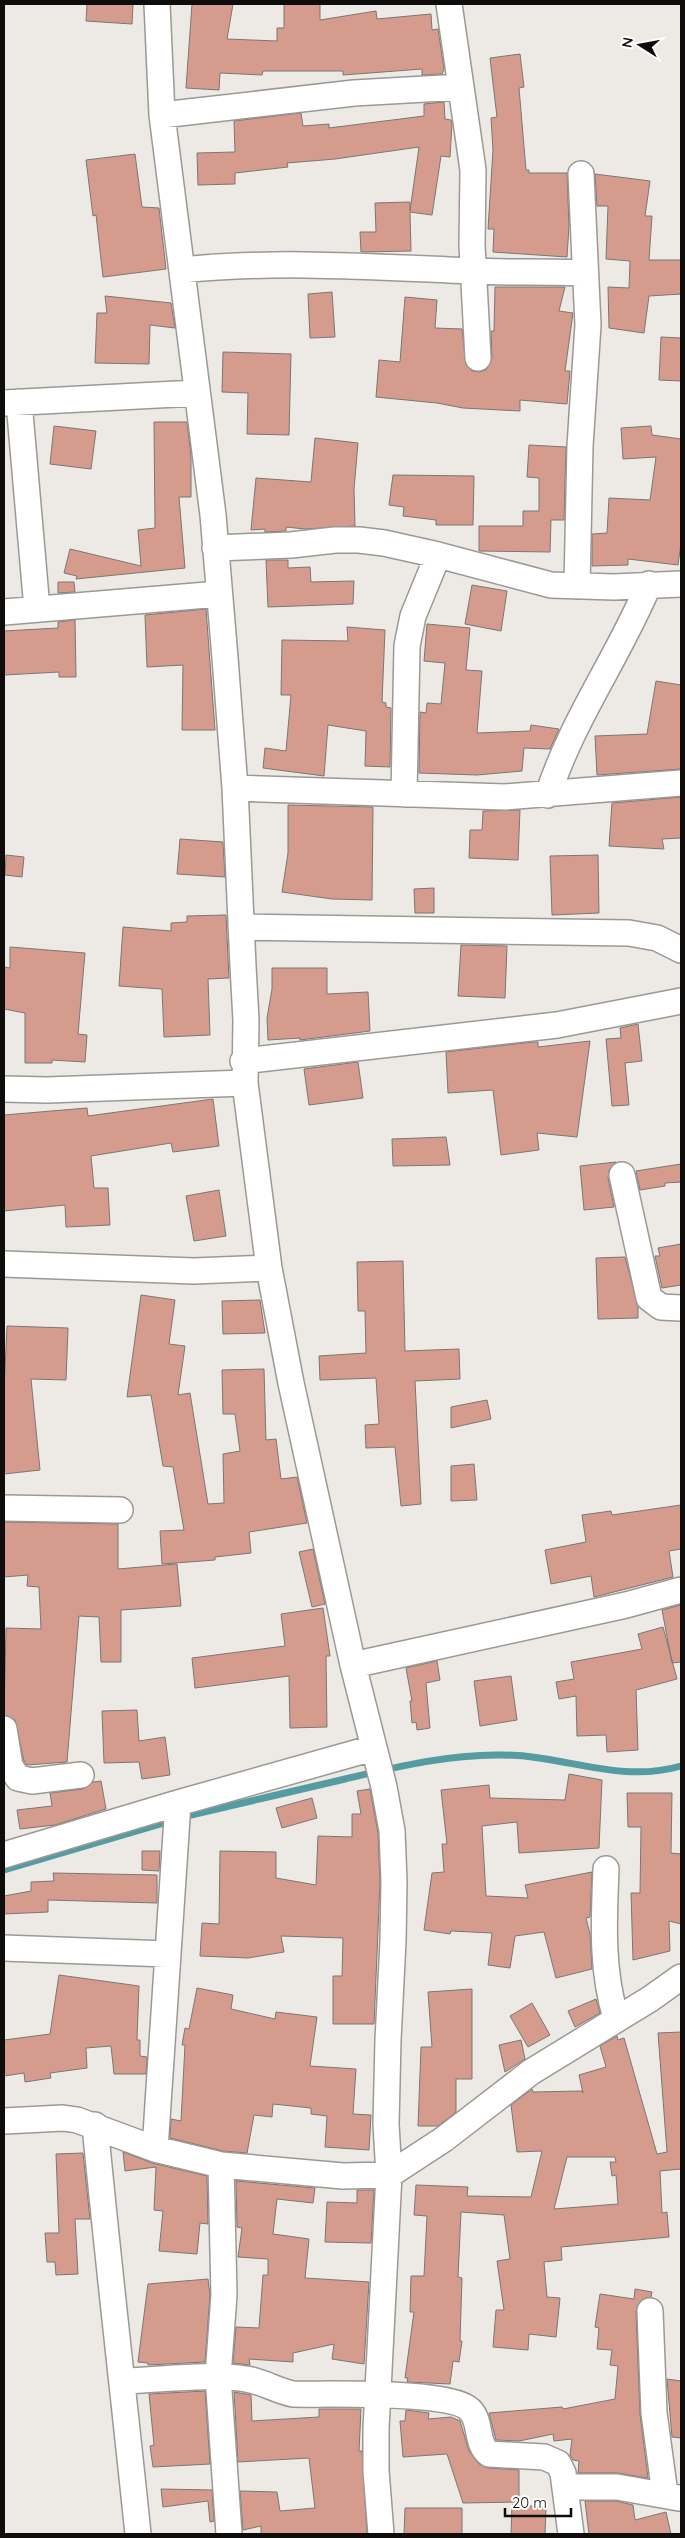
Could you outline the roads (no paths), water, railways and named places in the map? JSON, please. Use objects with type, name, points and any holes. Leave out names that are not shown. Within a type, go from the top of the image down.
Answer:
[{"type":"street","points":[[157,4],[162,115],[215,548],[235,788],[246,1020],[244,1072],[269,1268],[293,1393],[392,1831],[394,1882],[386,2124],[389,2175],[376,2471],[381,2534]]},
{"type":"street","points":[[449,4],[473,170],[472,244],[478,358]]},
{"type":"street","points":[[162,115],[354,93],[461,86]]},
{"type":"street","points":[[577,586],[580,446],[588,325],[581,174]]},
{"type":"street","points":[[182,270],[212,267],[319,266],[474,272],[585,273]]},
{"type":"street","points":[[37,609],[12,403],[196,393]]},
{"type":"street","points":[[215,548],[291,546],[335,540],[359,540],[384,543],[438,555],[551,585],[614,587],[681,584]]},
{"type":"street","points":[[404,794],[407,646],[413,616],[438,555]]},
{"type":"street","points":[[548,795],[568,742],[624,639],[649,584]]},
{"type":"street","points":[[4,612],[219,594]]},
{"type":"street","points":[[235,788],[505,797],[681,783]]},
{"type":"street","points":[[241,926],[629,933],[657,938],[681,950]]},
{"type":"street","points":[[4,1089],[47,1090],[244,1072],[557,1025],[681,1001]]},
{"type":"street","points":[[622,1175],[649,1298],[661,1307],[681,1308]]},
{"type":"street","points":[[4,1264],[194,1271],[269,1268]]},
{"type":"street","points":[[4,1508],[120,1510]]},
{"type":"street","points":[[353,1665],[626,1605],[681,1590]]},
{"type":"street","points":[[4,1728],[10,1766],[18,1778],[32,1781],[80,1775]]},
{"type":"street","points":[[4,1855],[178,1803],[373,1749]]},
{"type":"street","points":[[155,2149],[178,1803]]},
{"type":"street","points":[[606,1869],[605,1966],[607,1990],[616,2018]]},
{"type":"street","points":[[4,1948],[167,1954]]},
{"type":"street","points":[[4,2121],[63,2118],[95,2125],[155,2149],[221,2165],[343,2176],[389,2175],[444,2139],[531,2072],[616,2018],[650,1999],[681,1977]]},
{"type":"street","points":[[95,2125],[138,2534]]},
{"type":"street","points":[[221,2165],[224,2295],[218,2376],[229,2534]]},
{"type":"street","points":[[565,2488],[617,2487],[673,2496],[654,2413],[650,2311]]},
{"type":"street","points":[[123,2381],[218,2376],[248,2379],[278,2391],[293,2394],[428,2397],[452,2402],[469,2408],[475,2418],[485,2451],[495,2456],[522,2455],[552,2460],[561,2467],[570,2534]]},
{"type":"waterway","points":[[191,1815],[384,1770],[442,1759],[482,1755],[525,1756],[635,1772],[658,1771],[681,1766]]},
{"type":"waterway","points":[[4,1870],[164,1823]]}]
